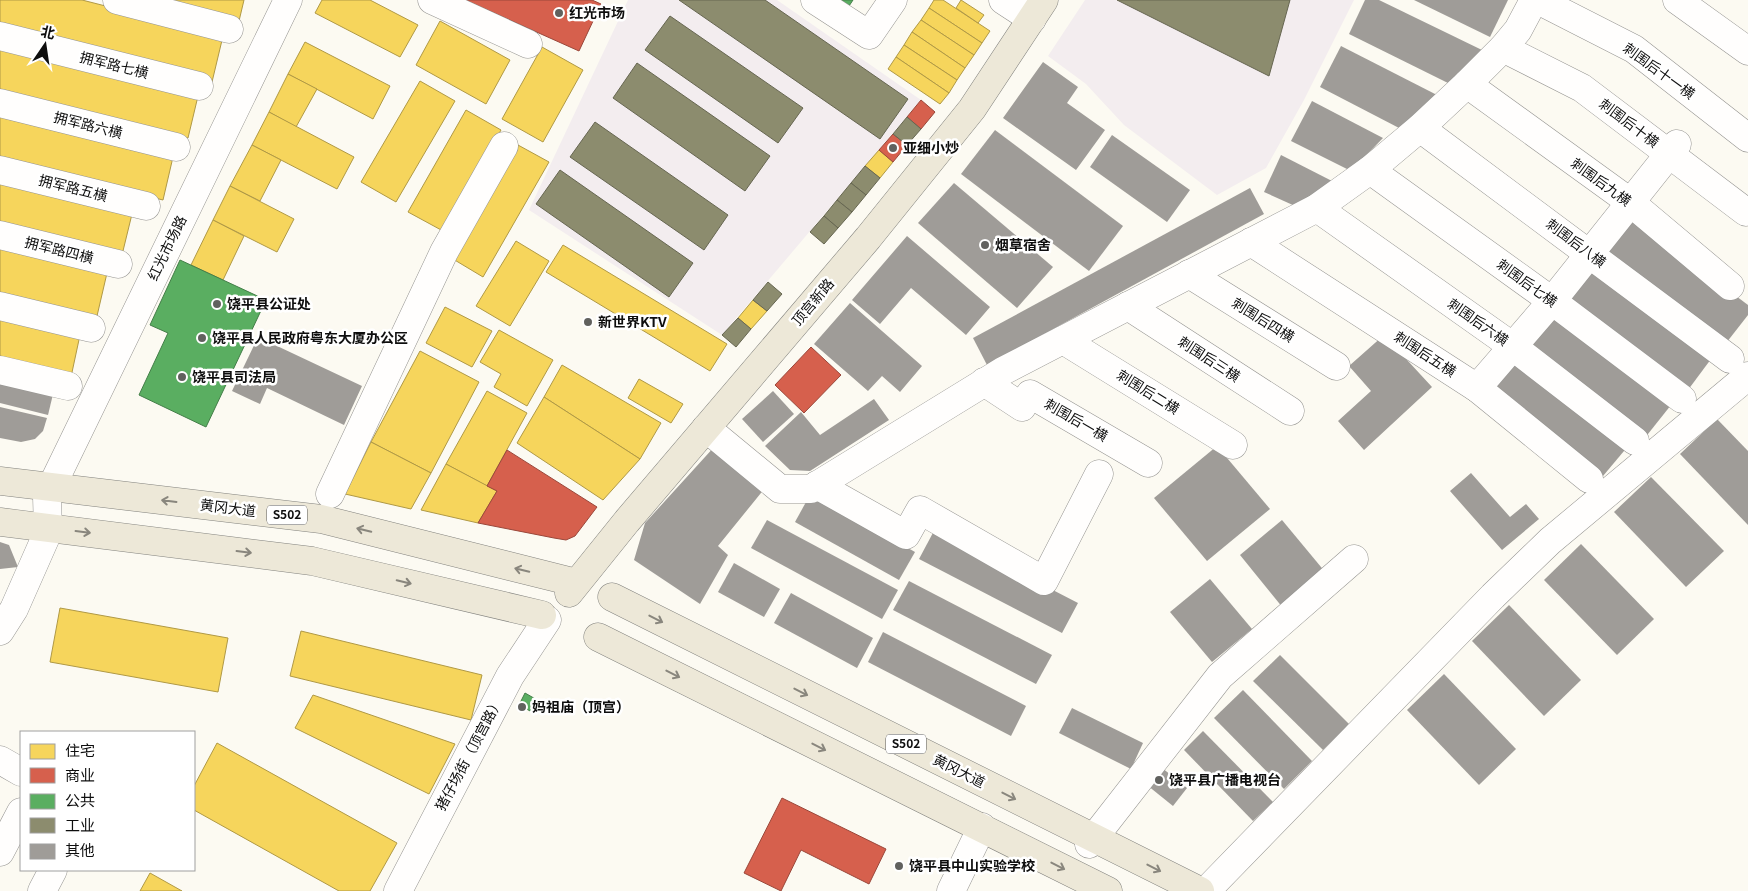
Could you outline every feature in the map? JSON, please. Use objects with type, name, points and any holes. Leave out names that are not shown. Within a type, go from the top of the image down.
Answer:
[{"type":"main road","name":"顶宫新路","points":[[569,587],[868,238],[972,109],[1038,9]]},
{"type":"main road","name":"黄冈大道","points":[[0,481],[321,519],[569,587]]},
{"type":"main road","points":[[0,522],[312,561],[544,618]]},
{"type":"main road","name":"黄冈大道","points":[[612,597],[1200,891]]},
{"type":"main road","points":[[598,637],[1108,891]]},
{"type":"street","points":[[117,0],[229,28]]},
{"type":"street","name":"红光市场路","points":[[0,630],[14,609],[48,532],[47,496],[288,0]]},
{"type":"street","points":[[432,0],[528,44]]},
{"type":"street","points":[[815,0],[869,36],[893,0]]},
{"type":"street","points":[[1003,0],[1038,9]]},
{"type":"street","points":[[706,428],[780,489],[811,489],[984,382],[1317,208],[1370,170],[1420,128],[1467,84],[1518,30],[1536,0]]},
{"type":"street","name":"刺围后十一横","points":[[1536,0],[1634,49],[1748,138]]},
{"type":"street","points":[[1677,0],[1748,51]]},
{"type":"street","name":"拥军路七横","points":[[0,36],[199,86]]},
{"type":"street","name":"刺围后十横","points":[[1503,48],[1582,88],[1673,149],[1746,212]]},
{"type":"street","name":"刺围后九横","points":[[1467,84],[1630,202],[1730,286]]},
{"type":"street","name":"拥军路六横","points":[[0,103],[176,147]]},
{"type":"street","name":"刺围后八横","points":[[1420,128],[1590,253],[1739,368]]},
{"type":"street","points":[[330,494],[444,252],[504,146]]},
{"type":"street","points":[[1477,388],[1552,301],[1673,149]]},
{"type":"street","name":"拥军路五横","points":[[0,170],[146,206]]},
{"type":"street","name":"刺围后七横","points":[[1370,170],[1552,301],[1682,399]]},
{"type":"street","name":"刺围后六横","points":[[1317,208],[1512,346],[1634,441]]},
{"type":"street","name":"拥军路四横","points":[[0,235],[118,264]]},
{"type":"street","name":"刺围后五横","points":[[1251,242],[1477,388],[1589,479]]},
{"type":"street","name":"刺围后四横","points":[[1189,274],[1336,366]]},
{"type":"street","points":[[0,306],[91,328]]},
{"type":"street","name":"刺围后三横","points":[[1128,306],[1290,411]]},
{"type":"street","name":"刺围后二横","points":[[1063,340],[1234,445]]},
{"type":"street","points":[[1206,891],[1486,603],[1550,541],[1739,368]]},
{"type":"street","points":[[0,370],[68,386]]},
{"type":"street","name":"刺围后一横","points":[[984,382],[1022,407],[1030,394],[1148,463]]},
{"type":"street","points":[[817,485],[906,535],[920,510],[1044,581],[1099,474]]},
{"type":"street","points":[[1089,844],[1220,676],[1354,559]]},
{"type":"street","name":"猪仔场街（顶宫路）","points":[[398,891],[510,676],[544,618]]},
{"type":"street","points":[[0,760],[20,771]]},
{"type":"street","points":[[0,852],[20,814]]},
{"type":"street","points":[[953,887],[982,827]]},
{"type":"street","points":[[42,891],[52,871]]},
{"type":"shaded area","points":[[628,0],[777,0],[921,100],[722,335],[529,210]]},
{"type":"shaded area","points":[[1085,0],[1354,0],[1304,100],[1266,168],[1217,195],[1124,125],[1086,84],[1048,56]]},
{"type":"building: 住宅","points":[[0,0],[82,0],[223,36],[212,82],[0,28]]},
{"type":"building: 住宅","points":[[155,0],[244,0],[239,21]]},
{"type":"building: 住宅","points":[[322,0],[370,0],[418,25],[400,57],[315,13]]},
{"type":"building: 住宅","points":[[934,0],[943,0],[990,31],[982,43],[929,8]]},
{"type":"building: 住宅","points":[[961,0],[984,15],[978,23],[956,8]]},
{"type":"building: 住宅","points":[[929,8],[982,43],[974,55],[921,20]]},
{"type":"building: 住宅","points":[[921,20],[974,55],[965,68],[912,32]]},
{"type":"building: 住宅","points":[[440,21],[510,60],[486,104],[416,65]]},
{"type":"building: 住宅","points":[[912,32],[965,68],[957,80],[904,45]]},
{"type":"building: 住宅","points":[[305,42],[390,86],[373,119],[288,74]]},
{"type":"building: 住宅","points":[[904,45],[957,80],[949,93],[896,57]]},
{"type":"building: 住宅","points":[[0,47],[198,96],[188,138],[0,92]]},
{"type":"building: 住宅","points":[[542,47],[583,70],[543,142],[502,119]]},
{"type":"building: 住宅","points":[[896,57],[949,93],[940,104],[888,69]]},
{"type":"building: 住宅","points":[[288,74],[317,89],[296,127],[269,112]]},
{"type":"building: 住宅","points":[[420,81],[455,101],[396,202],[361,182]]},
{"type":"building: 住宅","points":[[466,110],[501,130],[443,231],[408,212]]},
{"type":"building: 住宅","points":[[269,112],[354,157],[337,189],[252,145]]},
{"type":"building: 住宅","points":[[0,114],[173,157],[163,200],[0,160]]},
{"type":"building: 住宅","points":[[252,145],[281,160],[260,201],[230,186]]},
{"type":"building: 住宅","points":[[518,145],[549,162],[483,277],[453,259]]},
{"type":"building: 住宅","points":[[879,150],[893,162],[880,178],[865,166]]},
{"type":"building: 住宅","points":[[0,181],[132,214],[122,255],[0,225]]},
{"type":"building: 住宅","points":[[230,186],[294,219],[277,252],[213,220]]},
{"type":"building: 住宅","points":[[213,220],[244,236],[223,280],[191,265]]},
{"type":"building: 住宅","points":[[516,241],[549,261],[510,326],[476,306]]},
{"type":"building: 住宅","points":[[563,245],[727,344],[710,371],[546,272]]},
{"type":"building: 住宅","points":[[0,247],[107,273],[97,316],[0,293]]},
{"type":"building: 住宅","points":[[753,300],[767,311],[751,329],[738,318]]},
{"type":"building: 住宅","points":[[445,307],[492,331],[472,367],[426,343]]},
{"type":"building: 住宅","points":[[0,317],[80,335],[71,377],[0,361]]},
{"type":"building: 住宅","points":[[499,330],[553,360],[527,406],[494,387],[501,374],[480,362]]},
{"type":"building: 住宅","points":[[420,351],[479,382],[431,473],[371,442]]},
{"type":"building: 住宅","points":[[562,365],[661,423],[640,459],[544,397]]},
{"type":"building: 住宅","points":[[639,379],[683,404],[671,423],[628,398]]},
{"type":"building: 住宅","points":[[487,391],[527,413],[487,486],[446,464]]},
{"type":"building: 住宅","points":[[544,397],[640,459],[603,500],[517,443]]},
{"type":"building: 住宅","points":[[371,442],[431,473],[411,509],[345,494]]},
{"type":"building: 住宅","points":[[446,464],[497,491],[478,523],[421,510]]},
{"type":"building: 住宅","points":[[60,608],[228,638],[218,692],[50,662]]},
{"type":"building: 住宅","points":[[301,631],[482,675],[471,720],[290,676]]},
{"type":"building: 住宅","points":[[313,695],[455,744],[429,794],[295,728]]},
{"type":"building: 住宅","points":[[217,743],[397,843],[370,891],[339,891],[195,811],[195,784]]},
{"type":"building: 住宅","points":[[150,873],[182,891],[140,891]]},
{"type":"building: 商业","points":[[465,0],[592,0],[601,4],[579,51]]},
{"type":"building: 商业","points":[[921,100],[935,112],[921,129],[907,117]]},
{"type":"building: 商业","points":[[893,134],[907,145],[893,162],[879,150]]},
{"type":"building: 商业","points":[[811,347],[841,375],[804,413],[775,385]]},
{"type":"building: 商业","points":[[507,450],[597,507],[575,536],[566,540],[478,523],[497,491],[487,486]]},
{"type":"building: 商业","points":[[782,798],[886,849],[869,884],[801,850],[781,891],[744,873]]},
{"type":"building: 公共","points":[[834,0],[853,0],[847,9]]},
{"type":"building: 公共","points":[[180,260],[266,300],[206,427],[139,395],[168,333],[150,325]]},
{"type":"building: 公共","points":[[525,693],[539,701],[532,712],[519,705]]},
{"type":"building: 工业","points":[[679,0],[765,0],[908,99],[880,139]]},
{"type":"building: 工业","points":[[1117,0],[1290,0],[1269,76]]},
{"type":"building: 工业","points":[[670,16],[803,108],[778,143],[645,50]]},
{"type":"building: 工业","points":[[637,63],[770,156],[745,191],[613,98]]},
{"type":"building: 工业","points":[[907,117],[921,129],[907,145],[893,134]]},
{"type":"building: 工业","points":[[595,122],[728,215],[704,250],[570,157]]},
{"type":"building: 工业","points":[[865,166],[880,178],[866,195],[851,183]]},
{"type":"building: 工业","points":[[560,170],[693,263],[669,297],[536,204]]},
{"type":"building: 工业","points":[[851,183],[866,195],[852,212],[837,200]]},
{"type":"building: 工业","points":[[837,200],[852,212],[838,228],[824,216]]},
{"type":"building: 工业","points":[[824,216],[838,228],[824,244],[810,232]]},
{"type":"building: 工业","points":[[768,282],[782,294],[767,311],[753,300]]},
{"type":"building: 工业","points":[[738,318],[751,329],[736,347],[722,335]]},
{"type":"building: 其他","points":[[1365,0],[1379,0],[1482,50],[1450,84],[1349,34]]},
{"type":"building: 其他","points":[[1414,0],[1508,0],[1490,37]]},
{"type":"building: 其他","points":[[1341,46],[1437,95],[1401,129],[1320,87]]},
{"type":"building: 其他","points":[[1043,62],[1078,87],[1067,103],[1105,130],[1076,170],[1003,118]]},
{"type":"building: 其他","points":[[1312,101],[1383,138],[1351,171],[1291,141]]},
{"type":"building: 其他","points":[[995,130],[1123,226],[1089,271],[961,174]]},
{"type":"building: 其他","points":[[1112,135],[1190,190],[1167,222],[1090,167]]},
{"type":"building: 其他","points":[[1281,155],[1332,181],[1295,206],[1264,192]]},
{"type":"building: 其他","name":"烟草宿舍","points":[[954,183],[1053,267],[1017,308],[918,223]]},
{"type":"building: 其他","points":[[1250,188],[1264,214],[987,365],[973,338]]},
{"type":"building: 其他","points":[[1627,214],[1748,305],[1748,315],[1723,347],[1598,252]]},
{"type":"building: 其他","points":[[907,236],[990,307],[966,335],[911,288],[880,324],[852,300]]},
{"type":"building: 其他","points":[[1588,260],[1714,355],[1685,394],[1559,299]]},
{"type":"building: 其他","points":[[850,303],[922,366],[900,392],[882,376],[868,391],[814,344]]},
{"type":"building: 其他","points":[[1551,307],[1675,400],[1644,439],[1521,346]]},
{"type":"building: 其他","points":[[1384,335],[1432,387],[1364,450],[1338,421],[1371,391],[1349,366]]},
{"type":"building: 其他","points":[[258,337],[362,386],[344,425],[267,388],[260,404],[232,391]]},
{"type":"building: 其他","points":[[1514,352],[1629,445],[1598,482],[1484,389]]},
{"type":"building: 其他","points":[[0,377],[54,390],[48,415],[0,403]]},
{"type":"building: 其他","points":[[773,391],[794,414],[763,442],[742,419]]},
{"type":"building: 其他","points":[[874,399],[889,420],[810,471],[790,470],[765,446],[801,412],[820,435]]},
{"type":"building: 其他","points":[[0,407],[47,418],[43,431],[35,439],[21,442],[0,438]]},
{"type":"building: 其他","points":[[1717,419],[1748,451],[1748,525],[1680,454]]},
{"type":"building: 其他","points":[[715,446],[765,488],[718,546],[728,555],[700,604],[634,560],[645,523]]},
{"type":"building: 其他","points":[[1217,446],[1270,509],[1207,561],[1154,498]]},
{"type":"building: 其他","points":[[1471,473],[1510,517],[1526,504],[1539,519],[1502,550],[1450,491]]},
{"type":"building: 其他","points":[[1651,477],[1724,551],[1686,587],[1614,512]]},
{"type":"building: 其他","points":[[811,493],[915,552],[899,580],[795,522]]},
{"type":"building: 其他","points":[[767,520],[898,590],[882,619],[751,548]]},
{"type":"building: 其他","points":[[1282,520],[1326,573],[1283,608],[1240,555]]},
{"type":"building: 其他","points":[[935,529],[1078,603],[1062,633],[919,559]]},
{"type":"building: 其他","points":[[0,542],[9,545],[18,567],[0,569]]},
{"type":"building: 其他","points":[[1581,544],[1654,619],[1617,655],[1544,580]]},
{"type":"building: 其他","points":[[734,563],[780,589],[764,617],[718,592]]},
{"type":"building: 其他","points":[[1210,579],[1252,629],[1212,662],[1170,612]]},
{"type":"building: 其他","points":[[909,581],[1052,655],[1036,684],[893,610]]},
{"type":"building: 其他","points":[[791,593],[873,638],[857,668],[774,623]]},
{"type":"building: 其他","points":[[1509,605],[1581,680],[1544,716],[1472,641]]},
{"type":"building: 其他","points":[[883,632],[1026,706],[1011,736],[868,662]]},
{"type":"building: 其他","points":[[1280,655],[1349,724],[1323,750],[1253,681]]},
{"type":"building: 其他","points":[[1444,674],[1516,749],[1479,785],[1407,710]]},
{"type":"building: 其他","points":[[1243,690],[1312,761],[1284,789],[1214,718]]},
{"type":"building: 其他","points":[[1072,708],[1143,743],[1131,769],[1059,733]]},
{"type":"building: 其他","points":[[1203,731],[1273,802],[1253,821],[1184,750]]},
{"type":"building: 其他","name":"饶平县广播电视台","points":[[1146,755],[1187,788],[1173,806],[1132,773]]},
{"type":"place","name":"红光市场","points":[[559,13]]},
{"type":"place","name":"亚细小炒","points":[[893,148]]},
{"type":"place","name":"烟草宿舍","points":[[985,245]]},
{"type":"place","name":"饶平县公证处","points":[[217,304]]},
{"type":"place","name":"新世界KTV","points":[[588,322]]},
{"type":"place","name":"饶平县人民政府粤东大厦办公区","points":[[202,338]]},
{"type":"place","name":"饶平县司法局","points":[[182,377]]},
{"type":"place","name":"妈祖庙（顶宫）","points":[[522,707]]},
{"type":"place","name":"饶平县广播电视台","points":[[1159,780]]},
{"type":"place","name":"饶平县中山实验学校","points":[[899,866]]}]
